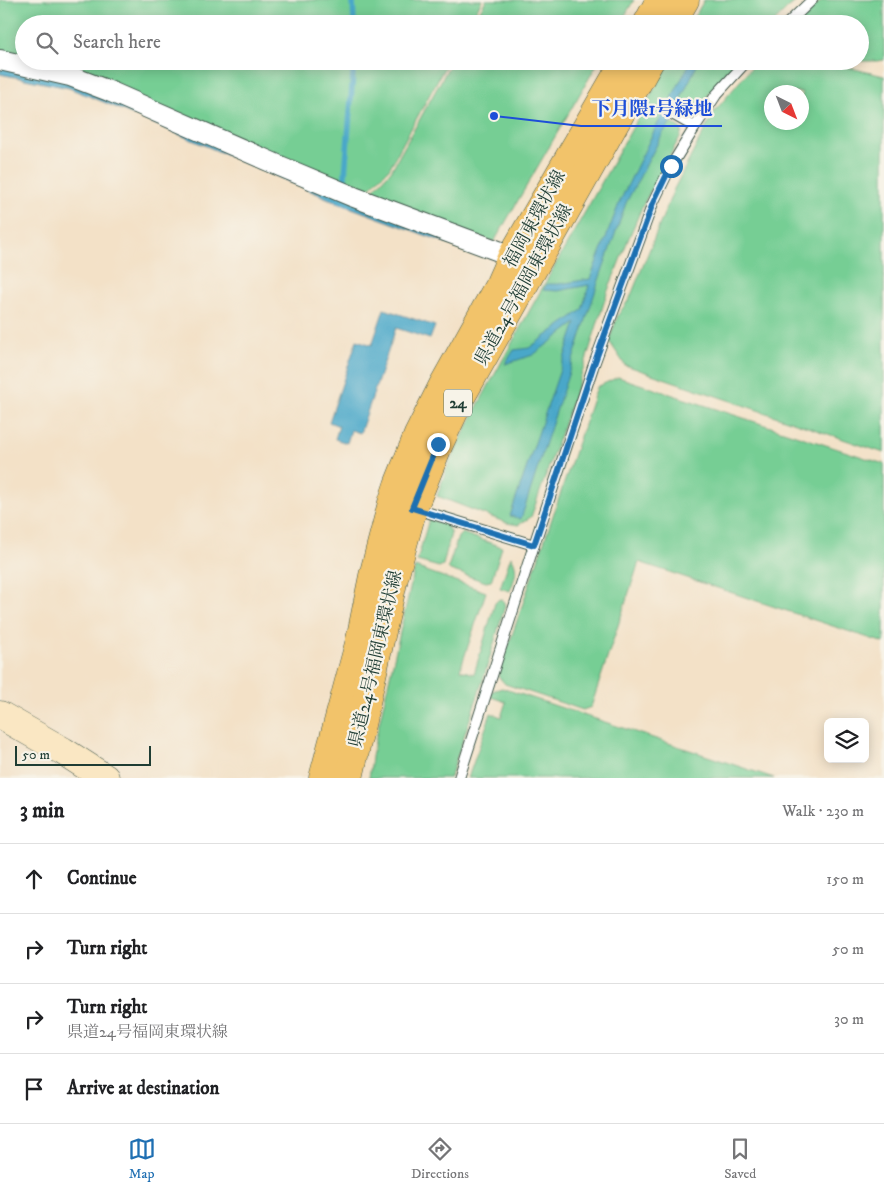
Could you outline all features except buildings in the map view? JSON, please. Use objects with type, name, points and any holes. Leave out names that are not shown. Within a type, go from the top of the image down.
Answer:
[{"type":"main road","name":"福岡東環状線","points":[[323,778],[360,640],[373,576],[392,503],[418,435],[434,402],[500,284],[512,256],[620,70]]},
{"type":"main road","name":"県道24号福岡東環状線","points":[[349,778],[394,578],[412,508],[438,444],[461,397],[645,70]]},
{"type":"main road","points":[[0,715],[106,778]]},
{"type":"street","points":[[0,60],[15,63]]},
{"type":"street","points":[[44,70],[70,76],[109,91],[354,197],[512,256]]},
{"type":"lane","points":[[796,15],[812,0]]},
{"type":"lane","points":[[458,778],[593,367],[653,203],[671,166],[695,127],[716,95],[738,70]]},
{"type":"lane","points":[[674,115],[695,127]]},
{"type":"lane","points":[[412,508],[534,545]]},
{"type":"green space","points":[[0,0],[482,0],[474,15],[15,15],[15,59],[0,56]]},
{"type":"green space","points":[[486,0],[634,0],[625,15],[478,15]]},
{"type":"green space","points":[[704,0],[798,0],[781,15],[696,15]]},
{"type":"green space","points":[[823,0],[884,0],[884,60],[869,61],[869,15],[804,15]]},
{"type":"green space","points":[[46,70],[443,70],[389,169],[361,196]]},
{"type":"green space","points":[[447,70],[594,70],[494,242],[375,201],[373,190],[391,171]]},
{"type":"green space","points":[[665,70],[729,70],[699,106],[689,108],[680,105],[671,123],[682,130],[680,137],[643,205],[607,293],[584,367],[531,517],[518,525],[507,523],[437,496],[448,465],[478,405]]},
{"type":"green space","points":[[749,70],[859,70],[884,76],[884,453],[625,365],[609,341],[618,315],[630,298],[674,189],[714,112]]},
{"type":"green space","points":[[618,377],[884,464],[884,643],[639,562],[591,707],[583,710],[505,684],[498,676],[597,387]]},
{"type":"green space","points":[[429,519],[446,525],[451,533],[443,565],[439,567],[417,561]]},
{"type":"green space","points":[[462,533],[502,547],[491,581],[486,582],[448,568],[458,537]]},
{"type":"green space","points":[[511,556],[516,569],[510,591],[500,588]]},
{"type":"green space","points":[[415,567],[486,592],[460,670],[474,674],[495,603],[499,599],[503,600],[505,606],[483,680],[450,778],[369,778],[373,750]]},
{"type":"green space","points":[[502,688],[774,778],[468,778],[491,713],[501,717],[506,702],[491,697],[492,691]]},
{"type":"water","points":[[0,62],[15,66],[15,70],[29,70],[69,81],[482,251],[479,255],[341,204],[69,88],[0,74]]},
{"type":"water","points":[[686,70],[695,70],[681,98],[677,112],[663,133],[626,203],[521,519],[510,516],[576,323],[533,355],[505,364],[514,350],[529,348],[582,310],[589,285],[558,291],[543,290],[547,284],[590,279],[620,201]]},
{"type":"water","points":[[384,309],[435,326],[430,339],[396,328],[360,433],[351,430],[347,443],[335,439],[339,426],[329,422],[357,340],[372,345]]},
{"type":"waterway","points":[[353,0],[354,15]]},
{"type":"waterway","points":[[344,188],[353,70]]},
{"type":"place","name":"下月隈1号緑地","points":[[494,116]]},
{"type":"route","points":[[438,444],[412,508],[534,545],[593,367],[653,203],[671,166]]}]
